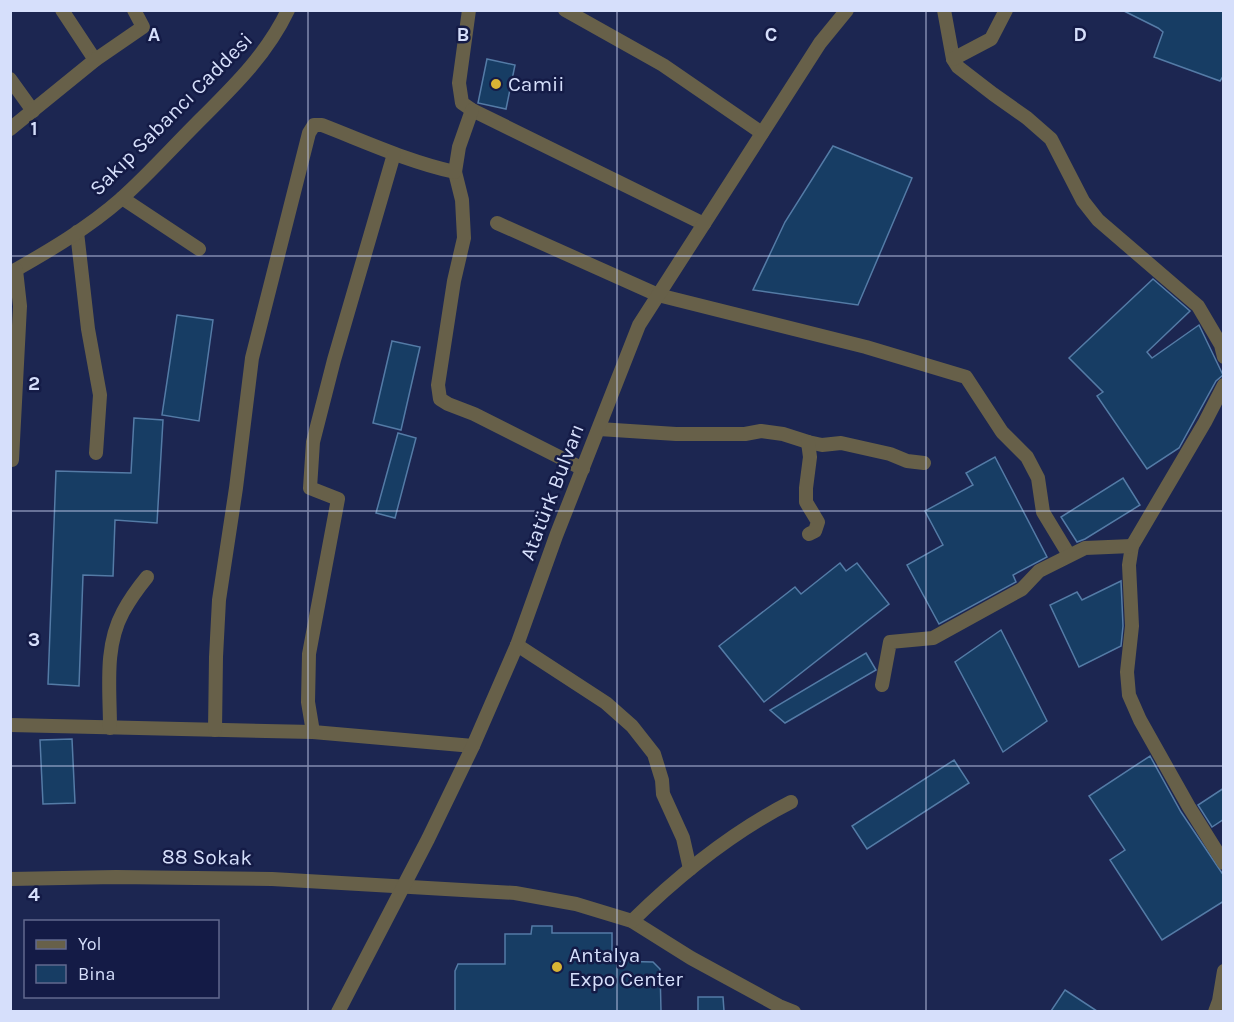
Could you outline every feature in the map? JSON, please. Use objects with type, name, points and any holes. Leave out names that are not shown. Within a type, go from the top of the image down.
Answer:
[{"type":"street","points":[[62,10],[95,60]]},
{"type":"street","points":[[10,129],[95,60],[143,27],[134,10]]},
{"type":"street","name":"Sakıp Sabancı Caddesi","points":[[13,271],[53,249],[122,198],[264,53],[288,10]]},
{"type":"street","points":[[469,10],[459,82],[462,103],[704,224]]},
{"type":"street","points":[[565,10],[663,65],[762,133]]},
{"type":"street","name":"Atatürk Bulvarı","points":[[338,1011],[473,746],[517,645],[639,324],[820,43],[847,10]]},
{"type":"street","points":[[944,10],[954,59],[958,67],[1051,138],[1083,201],[1098,220],[1198,306],[1221,345],[1224,357]]},
{"type":"street","points":[[954,59],[991,39],[1006,10]]},
{"type":"street","points":[[10,79],[33,111]]},
{"type":"street","points":[[472,110],[459,147],[455,172],[462,200],[464,238],[454,281],[438,395],[447,404],[474,414],[583,469]]},
{"type":"street","points":[[215,729],[219,600],[252,358],[309,133],[314,124],[322,125],[425,165],[455,172]]},
{"type":"street","points":[[313,732],[308,702],[309,654],[338,500],[310,488],[313,442],[334,360],[394,154]]},
{"type":"street","points":[[122,198],[199,249]]},
{"type":"street","points":[[497,223],[658,295],[866,347],[966,377],[1002,432],[1027,457],[1038,478],[1043,512],[1069,555]]},
{"type":"street","points":[[77,231],[88,329],[100,395],[96,453]]},
{"type":"street","points":[[12,460],[20,306],[13,271]]},
{"type":"street","points":[[1224,385],[1205,423],[1132,546],[1129,565],[1132,626],[1127,672],[1130,695],[1151,739],[1224,863]]},
{"type":"street","points":[[599,429],[676,434],[745,434],[761,431],[783,434],[822,445],[841,443],[890,454],[907,461],[924,463]]},
{"type":"street","points":[[808,442],[810,457],[806,502],[819,522],[815,531],[809,534]]},
{"type":"street","points":[[882,685],[890,642],[933,638],[1022,590],[1039,571],[1084,548],[1132,546]]},
{"type":"street","points":[[110,728],[110,658],[113,637],[125,608],[147,577]]},
{"type":"street","points":[[517,645],[606,703],[632,726],[654,754],[662,780],[663,794],[683,838],[690,869]]},
{"type":"street","points":[[10,725],[313,732],[473,746]]},
{"type":"street","points":[[632,921],[668,886],[690,869],[756,821],[791,802]]},
{"type":"street","name":"88 Sokak","points":[[10,879],[116,877],[272,879],[515,893],[576,904],[632,921],[691,958],[779,1006],[794,1011]]},
{"type":"street","points":[[1215,1011],[1224,970]]},
{"type":"building","points":[[1122,10],[1224,10],[1224,75],[1220,81],[1154,57],[1163,32]]},
{"type":"building","name":"Camii","points":[[487,59],[515,65],[506,109],[478,103]]},
{"type":"building","points":[[833,146],[912,178],[858,305],[753,290],[785,222]]},
{"type":"building","points":[[1153,279],[1190,311],[1147,352],[1152,358],[1199,325],[1223,375],[1216,381],[1179,448],[1147,469],[1097,396],[1103,392],[1069,358]]},
{"type":"building","points":[[177,315],[213,320],[199,421],[162,415]]},
{"type":"building","points":[[392,341],[420,347],[401,430],[373,423]]},
{"type":"building","points":[[134,418],[163,420],[157,523],[115,520],[113,576],[83,575],[79,686],[48,684],[56,471],[131,473]]},
{"type":"building","points":[[398,433],[416,438],[395,518],[376,513]]},
{"type":"building","points":[[995,457],[1047,557],[1013,575],[1016,582],[939,624],[907,565],[943,545],[925,511],[973,485],[966,473]]},
{"type":"building","points":[[1123,478],[1140,505],[1077,542],[1061,517]]},
{"type":"building","points":[[840,563],[846,571],[857,563],[889,604],[764,702],[719,646],[795,587],[801,594]]},
{"type":"building","points":[[1121,581],[1123,626],[1121,646],[1079,667],[1050,605],[1077,592],[1082,600]]},
{"type":"building","points":[[1001,630],[1047,721],[1003,752],[955,662]]},
{"type":"building","points":[[866,653],[876,670],[785,723],[770,710]]},
{"type":"building","points":[[72,739],[75,803],[43,804],[40,740]]},
{"type":"building","points":[[1150,756],[1181,812],[1224,876],[1224,901],[1162,940],[1110,860],[1125,850],[1089,796]]},
{"type":"building","points":[[954,760],[969,783],[867,849],[852,826]]},
{"type":"building","points":[[1224,788],[1224,819],[1212,827],[1198,805]]},
{"type":"building","name":"Antalya Expo Center","points":[[532,926],[552,926],[552,933],[612,933],[612,961],[653,962],[660,969],[661,1011],[455,1011],[455,971],[458,964],[505,964],[505,934],[531,934]]},
{"type":"building","points":[[1065,990],[1097,1011],[1051,1011]]},
{"type":"building","points":[[698,997],[723,997],[724,1011],[698,1011]]},
{"type":"place","name":"Camii","points":[[496,84]]},
{"type":"place","name":"Antalya Expo Center","points":[[557,967]]}]
